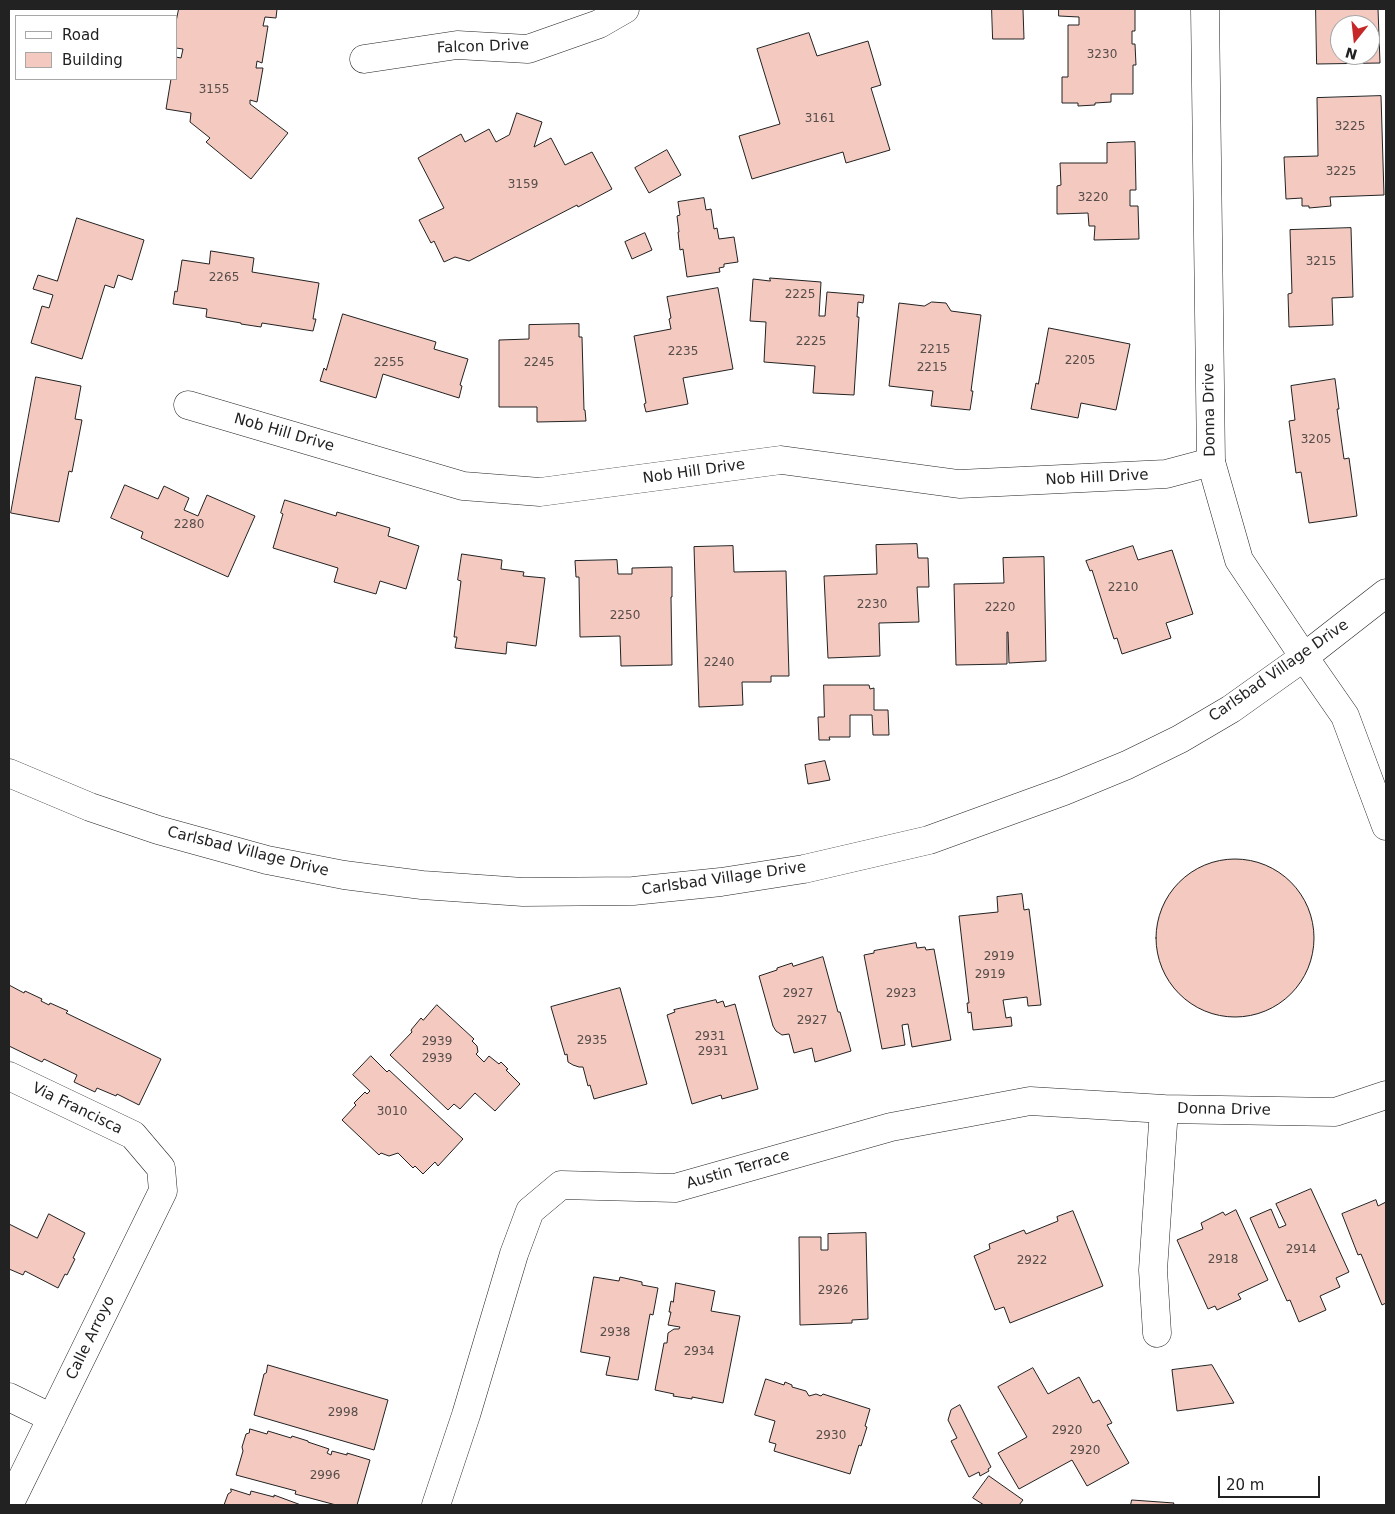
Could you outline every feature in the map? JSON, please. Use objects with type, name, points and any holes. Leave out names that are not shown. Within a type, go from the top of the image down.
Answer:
[{"type":"street","name":"Falcon Drive","points":[[364,58],[457,45],[528,48],[600,24],[625,9]]},
{"type":"street","name":"Donna Drive","points":[[1205,9],[1210,462],[1240,560],[1345,716],[1386,826]]},
{"type":"street","name":"Nob Hill Drive","points":[[188,405],[463,486],[540,492],[780,460],[959,484],[1166,474],[1210,462]]},
{"type":"street","name":"Carlsbad Village Drive","points":[[9,773],[90,807],[158,830],[267,860],[344,875],[422,885],[523,892],[633,891],[721,882],[804,869],[929,840],[1064,791],[1136,760],[1180,739],[1231,708],[1304,657],[1386,593]]},
{"type":"street","name":"Via Francisca","points":[[9,1076],[133,1136],[161,1168]]},
{"type":"street","name":"Donna Drive","points":[[1157,1333],[1153,1270],[1164,1109],[1335,1112],[1386,1095]]},
{"type":"street","name":"Austin Terrace","points":[[436,1505],[466,1415],[514,1254],[530,1210],[561,1184],[674,1188],[891,1127],[1030,1101],[1164,1109]]},
{"type":"street","name":"Calle Arroyo","points":[[9,1505],[163,1191],[161,1168]]},
{"type":"street","points":[[9,1397],[52,1418]]},
{"type":"building","points":[[179,9],[277,9],[276,18],[265,17],[263,26],[268,26],[262,63],[257,61],[256,68],[263,68],[257,102],[250,100],[250,104],[288,133],[251,179],[206,142],[210,138],[190,122],[191,113],[166,109],[171,80],[178,80],[178,57],[181,58],[183,49],[178,48]]},
{"type":"building","points":[[992,9],[1023,9],[1024,39],[993,39]]},
{"type":"building","points":[[1059,9],[1135,9],[1135,31],[1132,31],[1132,44],[1135,44],[1136,65],[1133,65],[1133,94],[1111,94],[1111,102],[1095,103],[1095,105],[1078,106],[1078,103],[1062,103],[1062,77],[1068,77],[1068,25],[1079,25],[1079,17],[1059,16]]},
{"type":"building","points":[[1316,9],[1378,9],[1378,15],[1330,15],[1330,64],[1317,64]]},
{"type":"building","points":[[809,33],[817,56],[868,41],[881,85],[871,88],[890,150],[846,163],[843,152],[752,179],[739,136],[780,124],[757,49]]},
{"type":"building","points":[[1381,96],[1384,195],[1330,197],[1331,206],[1309,208],[1309,206],[1302,206],[1302,198],[1286,199],[1284,157],[1318,156],[1317,98]]},
{"type":"building","points":[[517,113],[542,122],[534,147],[551,138],[565,165],[592,152],[612,189],[469,261],[455,257],[444,262],[434,241],[431,243],[419,220],[444,208],[418,158],[461,134],[465,142],[489,129],[496,142],[509,135]]},
{"type":"building","points":[[1135,142],[1136,190],[1130,190],[1130,206],[1138,206],[1139,239],[1094,240],[1095,226],[1089,226],[1088,213],[1057,214],[1057,186],[1061,185],[1060,163],[1107,163],[1107,143]]},
{"type":"building","points":[[667,150],[681,175],[649,193],[635,168]]},
{"type":"building","points":[[704,198],[706,210],[711,209],[714,229],[717,228],[719,239],[734,237],[738,262],[724,264],[724,267],[719,268],[720,272],[687,277],[683,249],[680,250],[677,216],[680,215],[678,202]]},
{"type":"building","points":[[77,218],[144,240],[132,280],[118,275],[114,288],[105,285],[82,359],[31,343],[42,306],[49,308],[53,295],[33,289],[38,275],[57,281]]},
{"type":"building","points":[[1351,228],[1353,297],[1332,298],[1333,325],[1289,327],[1288,294],[1292,293],[1290,230]]},
{"type":"building","points":[[645,233],[652,250],[632,259],[625,242]]},
{"type":"building","points":[[211,251],[254,258],[252,272],[319,283],[313,331],[262,323],[261,327],[241,324],[206,317],[207,309],[173,304],[175,291],[177,292],[182,260],[209,264]]},
{"type":"building","points":[[770,278],[821,282],[819,316],[825,316],[827,292],[864,295],[863,303],[858,302],[857,317],[859,317],[854,395],[813,393],[815,366],[764,362],[766,322],[750,321],[753,279],[770,281]]},
{"type":"building","points":[[718,288],[733,369],[683,378],[688,404],[646,412],[634,336],[671,329],[667,297]]},
{"type":"building","points":[[932,302],[946,303],[951,311],[981,315],[970,410],[931,406],[933,391],[889,386],[899,303],[924,306]]},
{"type":"building","points":[[343,314],[436,342],[434,349],[468,359],[460,385],[462,386],[459,398],[383,374],[376,398],[320,381],[324,368],[326,370]]},
{"type":"building","points":[[579,324],[579,337],[582,337],[586,421],[537,422],[537,407],[499,407],[499,340],[529,339],[529,325]]},
{"type":"building","points":[[1049,328],[1130,344],[1116,410],[1081,403],[1078,418],[1031,409]]},
{"type":"building","points":[[36,377],[81,386],[75,419],[82,420],[72,472],[69,471],[59,522],[11,513]]},
{"type":"building","points":[[1335,379],[1344,459],[1349,458],[1357,516],[1309,523],[1301,472],[1296,473],[1289,421],[1295,420],[1291,386]]},
{"type":"building","points":[[125,485],[158,499],[164,486],[189,498],[184,510],[198,516],[207,495],[255,516],[228,577],[141,538],[143,532],[111,518]]},
{"type":"building","points":[[285,500],[336,516],[337,512],[390,528],[388,536],[419,546],[406,589],[380,581],[376,594],[334,582],[338,568],[273,548]]},
{"type":"building","points":[[917,544],[918,558],[928,558],[929,587],[917,587],[919,622],[879,623],[880,656],[828,658],[824,576],[877,574],[876,545]]},
{"type":"building","points":[[733,546],[734,572],[786,571],[789,676],[771,676],[771,682],[742,682],[743,705],[699,707],[694,547]]},
{"type":"building","points":[[1133,546],[1138,560],[1172,550],[1193,614],[1166,623],[1171,638],[1122,654],[1117,638],[1114,639],[1092,570],[1090,571],[1086,561]]},
{"type":"building","points":[[462,554],[502,560],[501,569],[524,572],[523,576],[545,578],[536,646],[507,642],[506,654],[455,648],[457,637],[454,637],[461,581],[458,580]]},
{"type":"building","points":[[1044,557],[1046,661],[1009,663],[1007,632],[1007,664],[956,665],[954,584],[1004,583],[1003,558]]},
{"type":"building","points":[[617,560],[618,574],[632,574],[632,568],[672,567],[672,665],[621,666],[620,636],[580,637],[579,577],[576,577],[575,561]]},
{"type":"building","points":[[824,685],[869,685],[870,689],[874,688],[874,710],[888,710],[889,735],[873,735],[872,715],[850,715],[850,737],[829,737],[830,740],[819,740],[818,717],[824,717]]},
{"type":"building","points":[[825,761],[830,780],[808,784],[805,765]]},
{"type":"building","points":[[1243,859],[1258,862],[1272,868],[1291,882],[1301,894],[1311,915],[1314,938],[1311,961],[1301,982],[1291,994],[1279,1004],[1258,1014],[1243,1017],[1227,1017],[1212,1014],[1191,1004],[1169,982],[1157,953],[1156,930],[1159,915],[1169,894],[1191,872],[1220,860]]},
{"type":"building","points":[[1022,894],[1024,910],[1029,909],[1041,1005],[1028,1006],[1027,997],[1003,1000],[1006,1018],[1011,1017],[1012,1026],[973,1030],[971,1012],[968,1013],[967,1003],[969,1003],[959,916],[998,912],[997,897]]},
{"type":"building","points":[[916,943],[917,948],[934,949],[951,1040],[912,1047],[908,1024],[902,1025],[905,1045],[882,1049],[864,955],[874,953],[874,951]]},
{"type":"building","points":[[823,957],[851,1051],[815,1062],[812,1048],[794,1053],[789,1034],[782,1035],[776,1031],[759,976],[792,963],[793,966]]},
{"type":"building","points":[[9,985],[24,993],[25,991],[42,999],[41,1001],[49,1005],[50,1003],[68,1011],[66,1013],[161,1059],[139,1105],[117,1094],[116,1096],[97,1088],[95,1092],[74,1082],[77,1075],[44,1059],[42,1062],[9,1046]]},
{"type":"building","points":[[620,988],[647,1084],[594,1099],[583,1067],[568,1062],[551,1007]]},
{"type":"building","points":[[716,1000],[717,1003],[723,1001],[725,1007],[735,1004],[758,1089],[722,1099],[721,1095],[692,1104],[667,1015],[675,1012],[674,1010]]},
{"type":"building","points":[[437,1005],[474,1039],[472,1041],[477,1046],[478,1052],[476,1054],[484,1062],[489,1056],[499,1064],[501,1062],[520,1084],[495,1111],[475,1093],[460,1109],[454,1104],[448,1110],[390,1055],[412,1032],[411,1030],[421,1018],[423,1020]]},
{"type":"building","points":[[371,1056],[387,1072],[389,1070],[463,1139],[438,1166],[435,1162],[423,1174],[415,1166],[413,1168],[398,1153],[389,1156],[381,1153],[379,1155],[342,1120],[356,1105],[354,1103],[365,1092],[367,1094],[370,1091],[353,1075]]},
{"type":"building","points":[[1311,1189],[1349,1272],[1336,1278],[1340,1287],[1320,1296],[1326,1310],[1299,1322],[1290,1300],[1287,1301],[1250,1218],[1271,1209],[1279,1228],[1286,1225],[1276,1204]]},
{"type":"building","points":[[1376,1200],[1378,1206],[1386,1202],[1386,1303],[1382,1305],[1361,1254],[1358,1255],[1342,1214]]},
{"type":"building","points":[[1236,1210],[1268,1280],[1238,1294],[1241,1299],[1217,1310],[1215,1306],[1208,1309],[1177,1240],[1203,1229],[1201,1223],[1223,1212],[1225,1215]]},
{"type":"building","points":[[1073,1211],[1103,1286],[1010,1323],[1004,1307],[995,1310],[974,1256],[990,1249],[989,1244],[1024,1230],[1026,1234],[1058,1221],[1057,1217]]},
{"type":"building","points":[[49,1214],[85,1233],[73,1258],[75,1259],[58,1288],[25,1271],[23,1275],[9,1269],[9,1224],[37,1238]]},
{"type":"building","points":[[866,1233],[868,1319],[852,1320],[852,1323],[800,1325],[799,1237],[821,1237],[821,1250],[828,1250],[828,1234]]},
{"type":"building","points":[[594,1277],[619,1281],[620,1277],[642,1282],[642,1285],[658,1288],[653,1315],[650,1314],[638,1380],[606,1375],[610,1357],[581,1352]]},
{"type":"building","points":[[676,1283],[715,1291],[711,1311],[740,1316],[723,1403],[692,1397],[692,1399],[673,1396],[674,1394],[655,1390],[664,1343],[667,1343],[668,1333],[680,1327],[668,1325],[671,1301],[673,1302]]},
{"type":"building","points":[[268,1365],[388,1400],[374,1450],[254,1415]]},
{"type":"building","points":[[1212,1365],[1234,1403],[1177,1411],[1172,1370]]},
{"type":"building","points":[[1033,1368],[1048,1394],[1079,1377],[1093,1403],[1099,1400],[1112,1423],[1107,1425],[1129,1463],[1087,1486],[1072,1460],[1019,1489],[998,1453],[1027,1437],[998,1387]]},
{"type":"building","points":[[766,1379],[784,1385],[785,1382],[792,1385],[792,1387],[806,1391],[809,1396],[816,1394],[821,1396],[823,1394],[870,1409],[865,1426],[867,1427],[850,1474],[774,1451],[776,1444],[769,1442],[775,1421],[755,1415]]},
{"type":"building","points":[[960,1405],[991,1467],[988,1469],[989,1471],[980,1476],[979,1472],[969,1477],[951,1441],[957,1438],[948,1420],[951,1410]]},
{"type":"building","points":[[250,1429],[267,1434],[268,1431],[308,1441],[329,1449],[327,1453],[331,1455],[332,1451],[347,1455],[347,1453],[370,1460],[357,1505],[336,1505],[295,1494],[296,1491],[236,1475],[243,1451],[242,1447],[246,1434],[249,1433]]},
{"type":"building","points":[[989,1476],[1023,1500],[1019,1505],[984,1505],[973,1498]]},
{"type":"building","points":[[231,1489],[250,1495],[251,1491],[274,1497],[274,1495],[301,1505],[224,1505]]},
{"type":"building","points":[[1132,1500],[1174,1503],[1173,1505],[1131,1505]]}]
